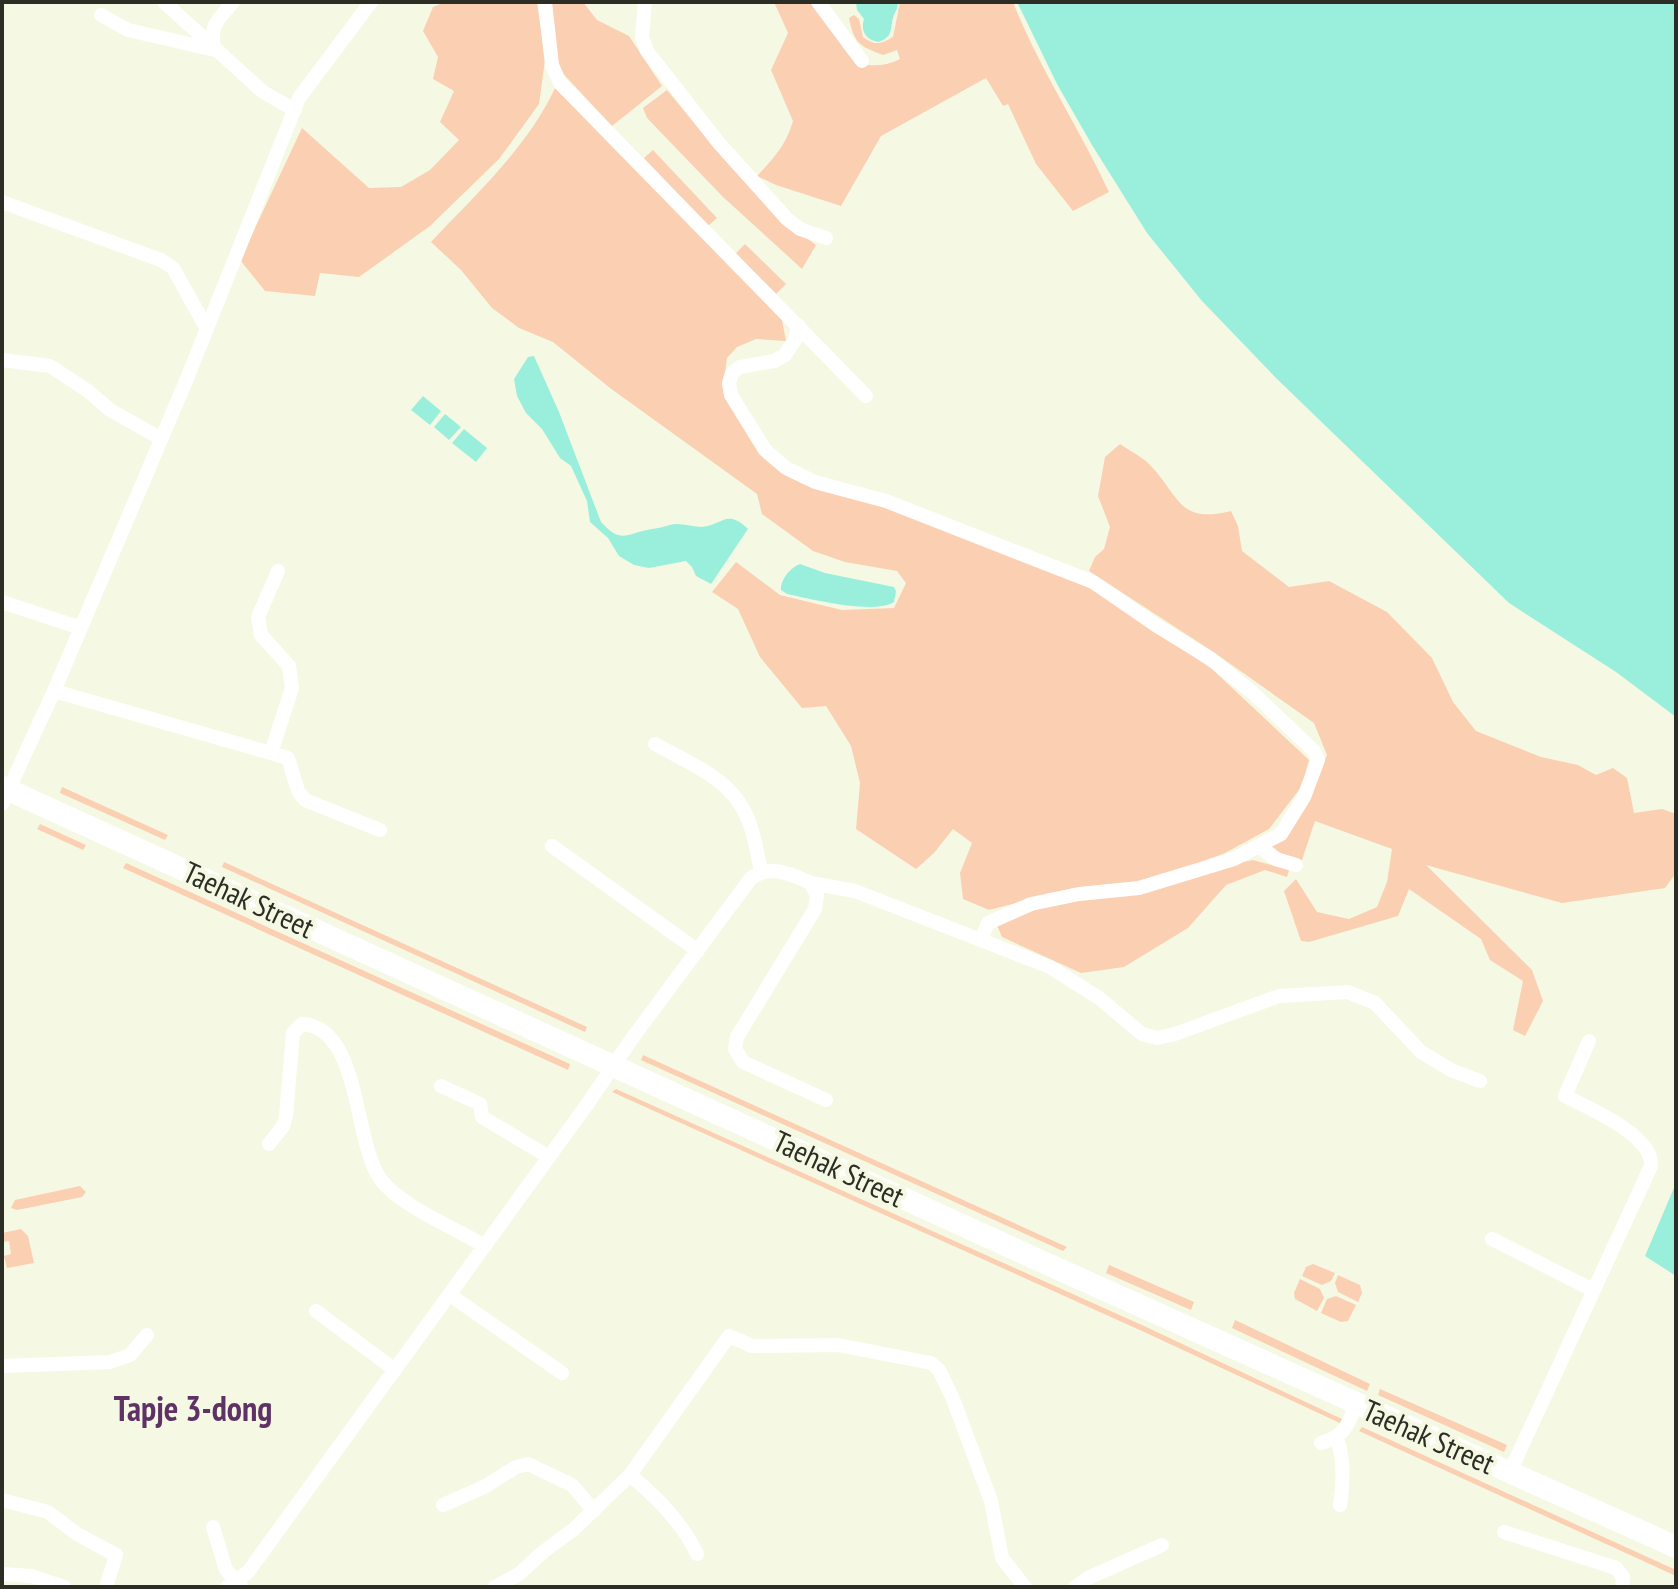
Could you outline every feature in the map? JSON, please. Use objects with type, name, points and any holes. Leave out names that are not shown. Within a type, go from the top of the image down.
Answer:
[{"type":"main road","name":"Taehak Street","points":[[4,794],[614,1064],[1676,1547]]},
{"type":"street","points":[[164,2],[263,92],[295,110]]},
{"type":"street","points":[[215,50],[211,37],[214,24],[233,2]]},
{"type":"street","points":[[4,794],[81,628],[295,110],[310,81],[371,2]]},
{"type":"street","points":[[545,2],[552,65],[560,83],[866,396]]},
{"type":"street","points":[[645,2],[642,37],[647,51],[718,142],[787,219],[800,229],[826,238]]},
{"type":"street","points":[[824,4],[862,61]]},
{"type":"street","points":[[101,15],[128,30],[215,50]]},
{"type":"street","points":[[2,202],[161,260],[173,268],[207,329]]},
{"type":"street","points":[[798,325],[795,340],[785,355],[774,361],[740,367],[732,373],[729,383],[731,395],[765,450],[786,468],[815,482],[886,501],[1093,582],[1211,659],[1273,712],[1314,751],[1318,760],[1304,797],[1281,834],[1234,859],[1139,888],[1079,894],[1031,904],[988,923],[981,939]]},
{"type":"street","points":[[2,360],[50,366],[76,382],[110,410],[160,438]]},
{"type":"street","points":[[271,753],[292,688],[289,666],[261,635],[258,617],[278,571]]},
{"type":"street","points":[[2,602],[81,628]]},
{"type":"street","points":[[54,691],[288,758],[298,791],[305,800],[380,830]]},
{"type":"street","points":[[655,744],[715,778],[738,800],[747,815],[761,872]]},
{"type":"street","points":[[552,846],[698,951]]},
{"type":"street","points":[[1258,846],[1276,859],[1296,865]]},
{"type":"street","points":[[213,1527],[226,1570],[235,1586],[751,878],[761,872],[771,870],[791,874],[811,883],[855,891],[1050,967],[1099,998],[1142,1034],[1157,1038],[1175,1034],[1279,996],[1348,992],[1375,1003],[1421,1052],[1451,1070],[1480,1081]]},
{"type":"street","points":[[811,883],[817,896],[815,909],[737,1037],[735,1049],[743,1062],[826,1100]]},
{"type":"street","points":[[269,1144],[283,1126],[286,1116],[293,1033],[302,1024],[322,1028],[331,1036],[342,1056],[372,1161],[382,1181],[400,1197],[485,1246]]},
{"type":"street","points":[[1510,1472],[1651,1166],[1652,1157],[1620,1123],[1565,1096],[1589,1041]]},
{"type":"street","points":[[441,1086],[480,1104],[482,1117],[549,1157]]},
{"type":"street","points":[[1492,1239],[1593,1290]]},
{"type":"street","points":[[450,1295],[562,1373]]},
{"type":"street","points":[[316,1311],[395,1370]]},
{"type":"street","points":[[2,1366],[110,1362],[130,1355],[147,1335]]},
{"type":"street","points":[[495,1587],[519,1574],[594,1511],[630,1475],[729,1336],[752,1346],[838,1345],[931,1363],[939,1370],[953,1399],[991,1501],[1002,1558],[1025,1587]]},
{"type":"street","points":[[1321,1443],[1337,1439],[1357,1403]]},
{"type":"street","points":[[1337,1439],[1342,1491],[1340,1505]]},
{"type":"street","points":[[443,1505],[484,1487],[516,1467],[528,1464],[572,1485],[594,1511]]},
{"type":"street","points":[[630,1475],[672,1515],[689,1537],[697,1554]]},
{"type":"street","points":[[2,1500],[48,1512],[77,1534],[112,1550],[116,1555],[106,1587]]},
{"type":"street","points":[[1504,1532],[1616,1568],[1623,1577],[1622,1587]]},
{"type":"street","points":[[1075,1587],[1088,1578],[1162,1545]]},
{"type":"street","points":[[2,1574],[32,1576],[64,1587]]},
{"type":"shaded area","points":[[445,2],[537,2],[545,60],[539,104],[499,159],[430,226],[359,277],[320,273],[315,296],[265,291],[240,260],[302,128],[369,188],[401,187],[430,170],[459,140],[440,122],[454,91],[433,79],[438,57],[423,31],[433,7]]},
{"type":"shaded area","points":[[549,2],[583,2],[597,20],[629,36],[662,86],[612,126],[556,66]]},
{"type":"shaded area","points":[[774,2],[810,2],[858,63],[874,65],[900,59],[897,50],[883,55],[859,43],[849,18],[854,15],[859,19],[863,37],[878,43],[893,37],[900,2],[1013,2],[1109,192],[1073,211],[1036,164],[1008,104],[1003,106],[986,78],[881,136],[841,206],[757,176],[779,151],[793,121],[771,70],[788,33]]},
{"type":"shaded area","points":[[555,88],[782,320],[786,341],[756,339],[737,347],[727,358],[724,380],[728,403],[766,459],[1091,588],[1212,669],[1309,760],[1302,786],[1269,829],[1225,853],[1180,870],[1138,882],[1069,889],[989,910],[963,899],[960,873],[972,843],[953,829],[916,869],[856,829],[860,783],[851,746],[826,706],[802,708],[760,657],[738,609],[712,592],[736,562],[780,595],[842,610],[894,608],[906,583],[897,571],[845,562],[813,551],[762,514],[757,494],[610,388],[553,342],[519,328],[492,308],[461,270],[431,242],[515,150]]},
{"type":"shaded area","points":[[667,90],[755,192],[816,245],[802,269],[723,197],[647,118],[643,108]]},
{"type":"shaded area","points":[[653,150],[717,218],[708,226],[644,158]]},
{"type":"shaded area","points":[[745,244],[786,284],[776,294],[735,254]]},
{"type":"shaded area","points":[[1120,444],[1148,463],[1190,511],[1214,514],[1231,511],[1238,526],[1242,551],[1289,587],[1329,581],[1387,612],[1432,658],[1453,702],[1476,731],[1541,757],[1578,765],[1596,775],[1613,768],[1627,778],[1634,813],[1662,809],[1676,814],[1676,873],[1665,888],[1562,903],[1426,865],[1532,970],[1543,1001],[1525,1036],[1513,1030],[1523,981],[1490,960],[1481,939],[1409,889],[1398,916],[1309,942],[1301,941],[1284,891],[1296,879],[1317,912],[1349,919],[1377,907],[1387,882],[1392,849],[1315,821],[1302,860],[1287,858],[1270,845],[1309,797],[1327,755],[1314,723],[1215,653],[1089,571],[1095,557],[1104,549],[1110,527],[1098,496],[1105,457]]},
{"type":"shaded area","points":[[62,787],[168,835],[165,840],[60,793]]},
{"type":"shaded area","points":[[40,824],[86,845],[83,850],[37,829]]},
{"type":"shaded area","points":[[1253,860],[1289,870],[1287,877],[1265,870],[1226,885],[1188,928],[1124,967],[1081,973],[1002,937],[996,923],[1032,907]]},
{"type":"shaded area","points":[[224,862],[587,1027],[585,1032],[222,867]]},
{"type":"shaded area","points":[[126,863],[570,1064],[568,1070],[123,868]]},
{"type":"shaded area","points":[[643,1055],[1067,1247],[1063,1251],[641,1060]]},
{"type":"shaded area","points":[[616,1089],[1144,1326],[1344,1420],[1342,1424],[612,1092]]},
{"type":"shaded area","points":[[80,1186],[86,1192],[82,1197],[17,1210],[11,1208],[15,1200]]},
{"type":"shaded area","points":[[21,1229],[28,1236],[34,1263],[7,1268],[4,1256],[11,1254],[9,1241],[2,1242],[2,1233]]},
{"type":"shaded area","points":[[1313,1264],[1335,1273],[1331,1281],[1322,1285],[1302,1276],[1306,1267]]},
{"type":"shaded area","points":[[1109,1265],[1194,1302],[1191,1310],[1106,1273]]},
{"type":"shaded area","points":[[1338,1275],[1360,1285],[1362,1293],[1358,1302],[1338,1292],[1335,1283]]},
{"type":"shaded area","points":[[1300,1279],[1320,1289],[1324,1298],[1317,1311],[1295,1299],[1294,1293]]},
{"type":"shaded area","points":[[1336,1296],[1356,1305],[1348,1321],[1341,1322],[1321,1313],[1327,1299]]},
{"type":"shaded area","points":[[1235,1320],[1370,1384],[1367,1391],[1232,1328]]},
{"type":"shaded area","points":[[1380,1389],[1507,1445],[1504,1452],[1378,1395]]},
{"type":"shaded area","points":[[1362,1427],[1676,1570],[1676,1576],[1359,1431]]},
{"type":"water","points":[[856,2],[898,2],[887,37],[878,42],[867,37],[864,19],[857,10]]},
{"type":"water","points":[[1017,2],[1676,2],[1676,717],[1616,672],[1509,603],[1276,378],[1202,301],[1147,233],[1092,145],[1057,84]]},
{"type":"water","points":[[534,356],[601,522],[608,529],[625,536],[674,524],[702,527],[729,519],[748,529],[711,584],[696,576],[686,561],[649,568],[634,565],[619,556],[608,538],[590,522],[587,501],[571,466],[560,458],[517,396],[514,379],[528,357]]},
{"type":"water","points":[[423,396],[441,411],[430,425],[411,410]]},
{"type":"water","points":[[445,414],[461,427],[449,440],[434,427]]},
{"type":"water","points":[[464,429],[487,448],[476,462],[452,443]]},
{"type":"water","points":[[800,564],[825,573],[894,587],[894,602],[885,606],[857,606],[787,594],[781,590],[782,582]]},
{"type":"water","points":[[1676,1183],[1676,1276],[1645,1256]]},
{"type":"district","name":"Tapje 3-dong","points":[[193,1408]]}]
